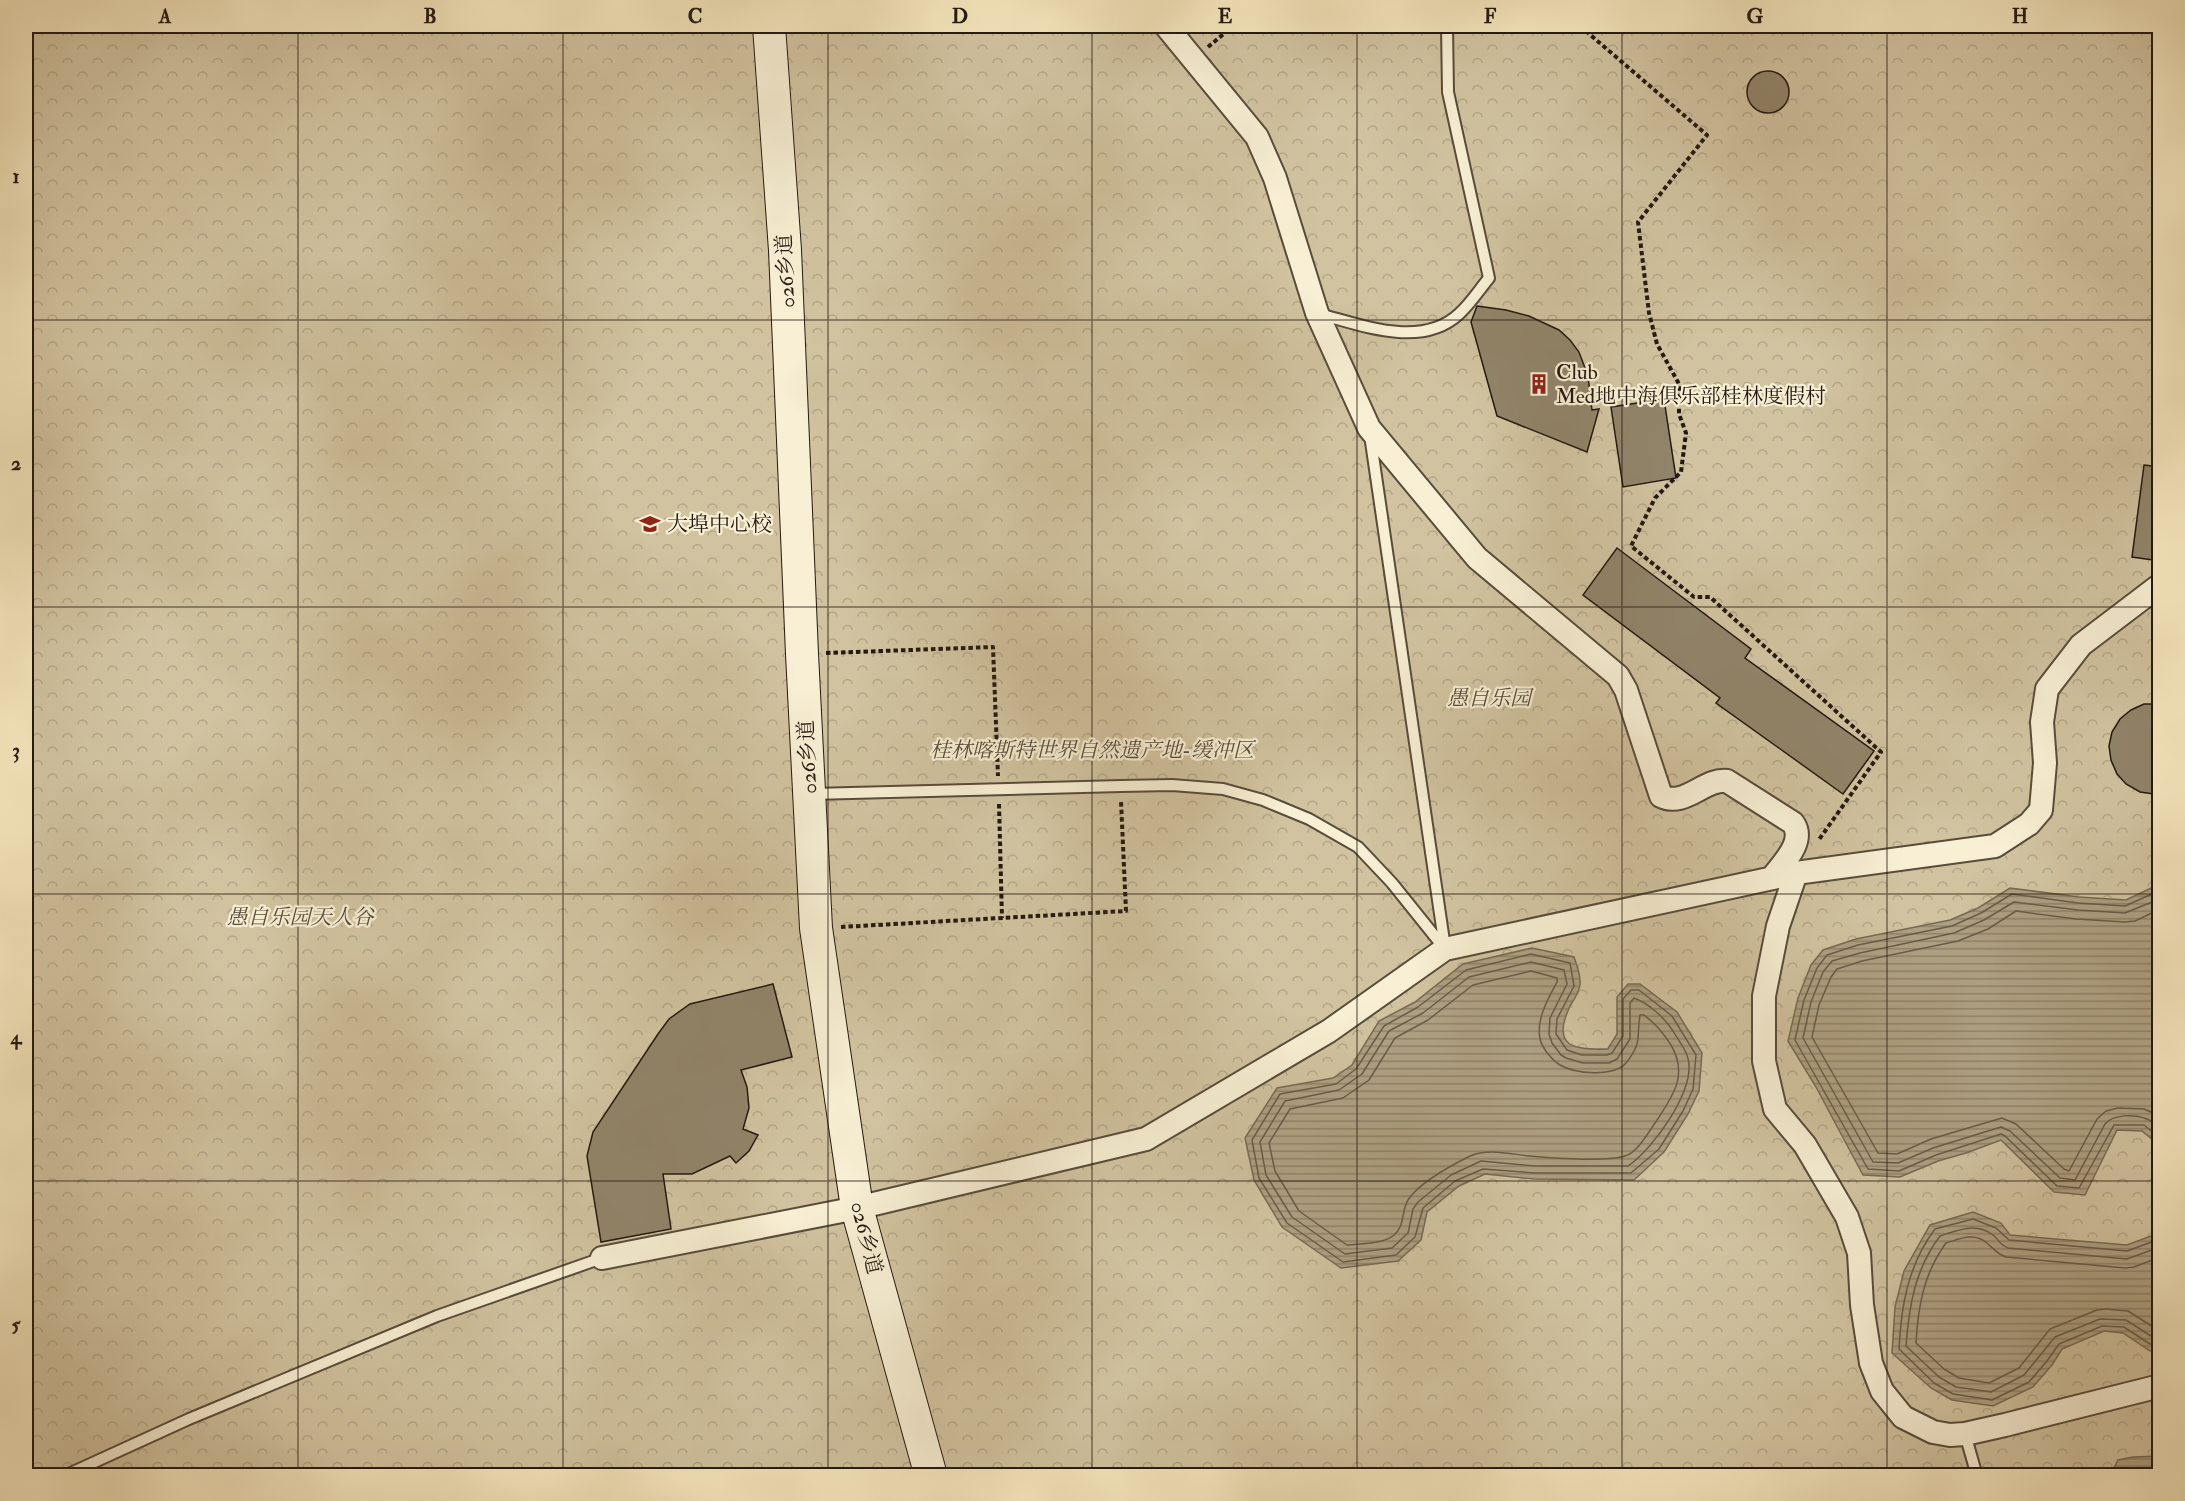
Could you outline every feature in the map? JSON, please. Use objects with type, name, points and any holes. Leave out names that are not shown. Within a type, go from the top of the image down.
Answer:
[{"type":"street","name":"026乡道","points":[[769,26],[785,250],[816,928],[857,1208],[931,1476]]},
{"type":"street","points":[[1167,26],[1257,137],[1275,178],[1317,313],[1369,428],[1477,558],[1618,676],[1623,684],[1661,796],[1678,799],[1718,781],[1727,781],[1792,823],[1797,832],[1795,846],[1772,878]]},
{"type":"street","points":[[602,1258],[857,1208],[1146,1139],[1329,1030],[1444,949],[1796,873],[1995,846],[2029,824],[2041,810],[2045,763],[2042,722],[2047,689],[2081,645],[2160,585]]},
{"type":"street","points":[[1796,873],[1778,927],[1764,996],[1764,1061],[1775,1109],[1805,1144],[1847,1217],[1859,1253],[1862,1305],[1871,1363],[1882,1391],[1903,1417],[1933,1432],[1950,1435],[1965,1434],[2160,1386]]},
{"type":"lane","points":[[1317,313],[1384,330],[1413,332],[1433,328],[1457,316],[1489,278],[1448,92],[1447,26]]},
{"type":"lane","points":[[1369,428],[1444,949]]},
{"type":"lane","points":[[810,794],[1172,785],[1223,789],[1263,800],[1309,819],[1358,847],[1392,883],[1444,949]]},
{"type":"lane","points":[[64,1476],[189,1419],[437,1316],[602,1258]]},
{"type":"lane","points":[[1965,1434],[1977,1476]]},
{"type":"path","points":[[1194,59],[1233,26]]},
{"type":"path","points":[[1580,26],[1707,135],[1638,222],[1649,313],[1657,344],[1679,384],[1679,414],[1686,433],[1681,472],[1655,498],[1631,546],[1694,597],[1710,597],[1881,752],[1796,873]]},
{"type":"path","points":[[802,654],[993,647],[1002,918]]},
{"type":"path","points":[[816,928],[1126,911],[1121,786]]},
{"type":"green space","name":"愚自乐园","points":[[26,26],[2159,26],[2159,1475],[26,1475]]},
{"type":"water","points":[[2153,887],[2160,890],[2159,1145],[2142,1131],[2117,1130],[2085,1195],[2054,1192],[2001,1140],[1938,1161],[1900,1177],[1863,1175],[1816,1087],[1788,1041],[1798,998],[1811,965],[1823,950],[1856,939],[1950,920],[1978,908],[2010,888],[2079,897],[2126,900]]},
{"type":"water","points":[[1532,948],[1574,957],[1580,985],[1570,1006],[1563,1030],[1564,1038],[1576,1047],[1608,1049],[1617,1034],[1617,997],[1628,984],[1640,984],[1677,1012],[1702,1053],[1699,1091],[1688,1114],[1664,1152],[1634,1180],[1534,1179],[1485,1174],[1459,1186],[1427,1212],[1421,1240],[1398,1261],[1341,1268],[1282,1227],[1254,1180],[1245,1138],[1277,1088],[1333,1078],[1352,1065],[1379,1021],[1415,1002],[1463,964]]},
{"type":"water","points":[[1973,1212],[2001,1223],[2010,1235],[2127,1245],[2159,1233],[2159,1349],[2150,1351],[2123,1333],[2104,1331],[2062,1349],[2033,1387],[1993,1406],[1952,1400],[1931,1388],[1892,1353],[1895,1307],[1904,1271],[1930,1225]]},
{"type":"water","points":[[2159,1456],[2159,1475],[2112,1475],[2118,1460]]},
{"type":"building","points":[[1768,71],[1783,77],[1789,92],[1783,107],[1768,113],[1753,107],[1747,92],[1753,77]]},
{"type":"building","name":"Club Med地中海俱乐部桂林度假村","points":[[1477,306],[1529,316],[1559,330],[1570,340],[1579,352],[1588,376],[1592,410],[1599,409],[1587,452],[1497,416],[1471,322]]},
{"type":"building","points":[[1664,399],[1676,478],[1623,487],[1611,407]]},
{"type":"building","points":[[2144,465],[2160,467],[2160,561],[2132,557]]},
{"type":"building","points":[[1617,548],[1751,649],[1745,658],[1874,751],[1843,794],[1716,703],[1720,698],[1583,595]]},
{"type":"building","points":[[2144,704],[2160,704],[2160,795],[2140,792],[2126,784],[2117,774],[2111,760],[2109,746],[2112,732],[2120,719],[2131,710]]},
{"type":"building","points":[[773,984],[792,1057],[741,1070],[747,1087],[749,1108],[743,1129],[758,1135],[749,1151],[736,1163],[730,1156],[692,1174],[663,1174],[671,1229],[601,1242],[587,1156],[593,1132],[658,1034],[669,1019],[690,1004]]},
{"type":"place","name":"Club Med地中海俱乐部桂林度假村","points":[[1539,384]]},
{"type":"place","name":"大埠中心校","points":[[650,524]]},
{"type":"park label","name":"桂林喀斯特世界自然遗产地-缓冲区","points":[[1092,750]]},
{"type":"park label","name":"愚自乐园天人谷","points":[[300,917]]}]
